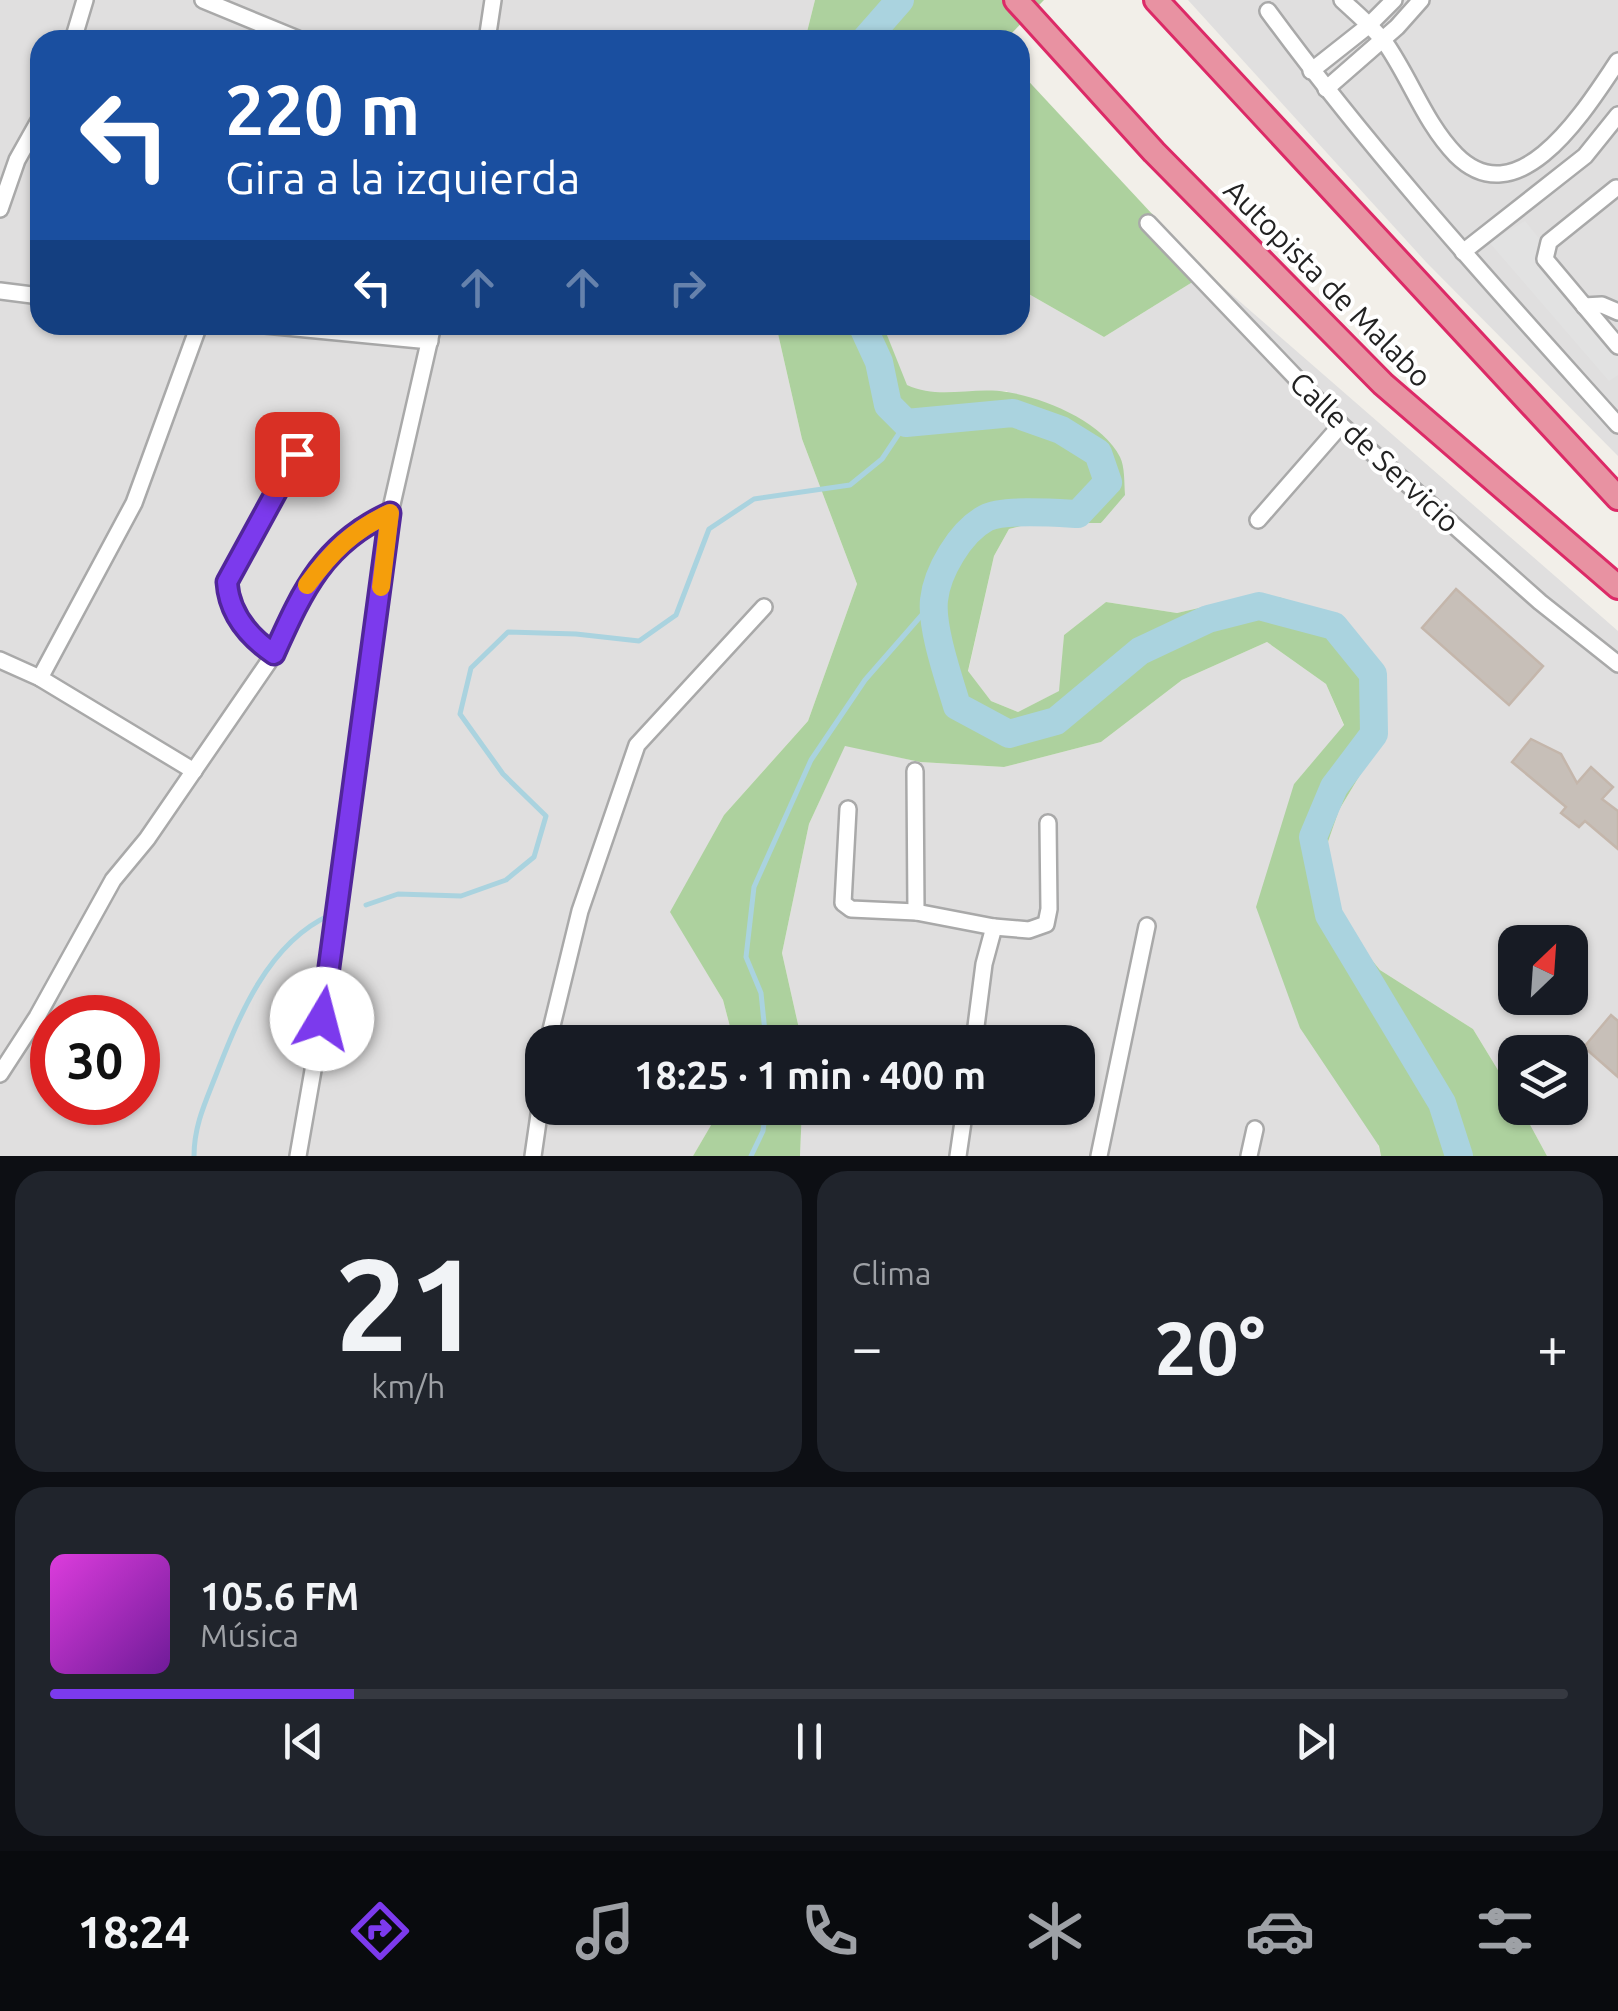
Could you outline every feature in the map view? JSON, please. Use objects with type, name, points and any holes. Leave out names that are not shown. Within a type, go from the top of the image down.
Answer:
[{"type":"highway","name":"Autopista de Malabo","points":[[1016,0],[1154,152],[1383,384],[1618,586]]},
{"type":"highway","name":"Autopista de Malabo","points":[[1156,0],[1618,498]]},
{"type":"street","points":[[76,30],[85,0]]},
{"type":"street","points":[[203,0],[276,30]]},
{"type":"street","points":[[488,30],[493,0]]},
{"type":"street","points":[[1342,0],[1383,40],[1401,66],[1417,102],[1456,154],[1490,173],[1521,168],[1564,137],[1618,60]]},
{"type":"street","points":[[1312,71],[1394,0]]},
{"type":"street","points":[[1326,89],[1383,40],[1421,0]]},
{"type":"street","points":[[1268,11],[1326,89],[1462,252],[1618,425]]},
{"type":"street","points":[[1462,252],[1576,164],[1605,135],[1618,115]]},
{"type":"street","points":[[0,208],[30,138]]},
{"type":"street","points":[[1616,188],[1549,242],[1544,259],[1618,346]]},
{"type":"street","name":"Calle de Servicio","points":[[1148,223],[1340,425],[1540,602],[1618,664]]},
{"type":"street","points":[[0,291],[30,295]]},
{"type":"street","points":[[1584,306],[1602,305],[1618,312]]},
{"type":"street","points":[[40,678],[134,502],[195,335]]},
{"type":"street","points":[[315,1156],[299,1152],[322,1019],[390,513],[431,335]]},
{"type":"street","points":[[1258,520],[1340,425]]},
{"type":"street","points":[[274,654],[253,640],[228,600],[227,582],[297,454]]},
{"type":"street","points":[[0,1074],[45,1004],[113,880],[147,839],[274,654],[301,594],[322,564],[360,527],[390,513]]},
{"type":"street","points":[[552,1025],[580,911],[637,745],[764,607]]},
{"type":"street","points":[[0,660],[40,678],[194,771]]},
{"type":"street","points":[[915,772],[916,912]]},
{"type":"street","points":[[848,809],[843,903],[851,909],[916,912],[1029,930],[1046,924],[1049,909],[1048,822]]},
{"type":"street","points":[[1099,1156],[1147,926]]},
{"type":"street","points":[[976,1025],[984,964],[994,927]]},
{"type":"street","points":[[532,1156],[537,1125]]},
{"type":"street","points":[[958,1156],[963,1125]]},
{"type":"street","points":[[1250,1156],[1254,1129]]},
{"type":"shaded area","points":[[0,0],[815,0],[808,30],[30,30],[30,335],[778,335],[802,439],[857,584],[808,721],[724,815],[671,912],[723,1000],[730,1025],[525,1025],[525,1125],[711,1125],[693,1156],[0,1156]]},
{"type":"shaded area","points":[[1188,0],[1618,0],[1618,456],[1426,262]]},
{"type":"shaded area","points":[[1525,221],[1618,336],[1618,375],[1609,381],[1489,242]]},
{"type":"shaded area","points":[[1207,273],[1618,631],[1618,1156],[1547,1156],[1530,1125],[1588,1125],[1588,1035],[1498,1035],[1498,1070],[1473,1029],[1380,970],[1335,915],[1321,862],[1339,810],[1387,730],[1384,667],[1238,599],[1177,613],[1106,602],[1064,635],[1060,691],[1018,712],[991,701],[968,672],[994,556],[1009,529],[1033,523],[1102,523],[1007,391],[924,393],[906,385],[887,335],[1030,335],[1030,295],[1104,337]]},
{"type":"shaded area","points":[[1267,642],[1326,684],[1344,726],[1294,784],[1381,1156],[800,1156],[801,1125],[1095,1125],[1095,1025],[798,1025],[782,953],[809,824],[845,745],[920,762],[1004,767],[1101,742],[1182,680]]},
{"type":"green space","points":[[815,0],[1044,0],[1015,30],[808,30]]},
{"type":"green space","points":[[1030,83],[1207,273],[1104,337],[1030,295]]},
{"type":"green space","points":[[778,335],[887,335],[907,385],[931,392],[1007,392],[1038,400],[1087,423],[1112,444],[1120,457],[1125,495],[1101,523],[1033,523],[1009,529],[994,556],[968,671],[991,701],[1018,712],[1059,691],[1064,635],[1106,602],[1177,613],[1238,599],[1279,597],[1331,615],[1384,667],[1387,730],[1339,810],[1321,862],[1335,915],[1380,970],[1473,1029],[1498,1070],[1498,1125],[1530,1125],[1547,1156],[1381,1156],[1379,1146],[1300,1028],[1256,907],[1294,784],[1344,725],[1326,684],[1267,642],[1182,680],[1101,742],[1004,767],[920,762],[845,746],[809,824],[782,953],[798,1025],[730,1025],[723,1000],[670,912],[724,815],[808,721],[857,584],[802,439]]},
{"type":"green space","points":[[711,1125],[801,1125],[800,1156],[693,1156]]},
{"type":"building","points":[[1456,589],[1543,666],[1509,705],[1422,628]]},
{"type":"building","points":[[1531,739],[1561,754],[1577,783],[1591,767],[1613,787],[1602,799],[1618,811],[1618,849],[1585,821],[1579,827],[1561,813],[1566,807],[1512,762]]},
{"type":"building","points":[[1611,1015],[1618,1021],[1618,1077],[1588,1051],[1588,1042]]},
{"type":"waterway","points":[[874,30],[900,0]]},
{"type":"waterway","points":[[867,335],[879,362],[888,405],[906,423],[1013,413],[1061,430],[1098,453],[1108,482],[1078,514],[1017,513],[986,518],[967,533],[951,554],[936,589],[934,611],[941,653],[957,706],[1009,734],[1056,721],[1140,651],[1208,619],[1259,606],[1334,626],[1373,674],[1374,734],[1334,787],[1313,837],[1329,915],[1442,1103],[1459,1156]]},
{"type":"waterway","points":[[366,905],[398,894],[461,896],[506,880],[534,857],[546,816],[503,774],[460,714],[471,668],[508,632],[639,641],[676,615],[709,529],[754,499],[850,485],[882,459],[906,423]]},
{"type":"waterway","points":[[764,1025],[761,993],[746,957],[754,887],[811,760],[865,680],[934,601]]},
{"type":"waterway","points":[[194,1156],[204,1105],[258,983],[289,944],[330,915]]},
{"type":"waterway","points":[[751,1156],[764,1125]]},
{"type":"slow traffic","points":[[307,585],[322,564],[360,527],[390,513],[381,587]]},
{"type":"route","points":[[297,454],[227,582],[228,600],[253,640],[274,654],[301,594],[322,564],[360,527],[390,513],[322,1019]]}]
